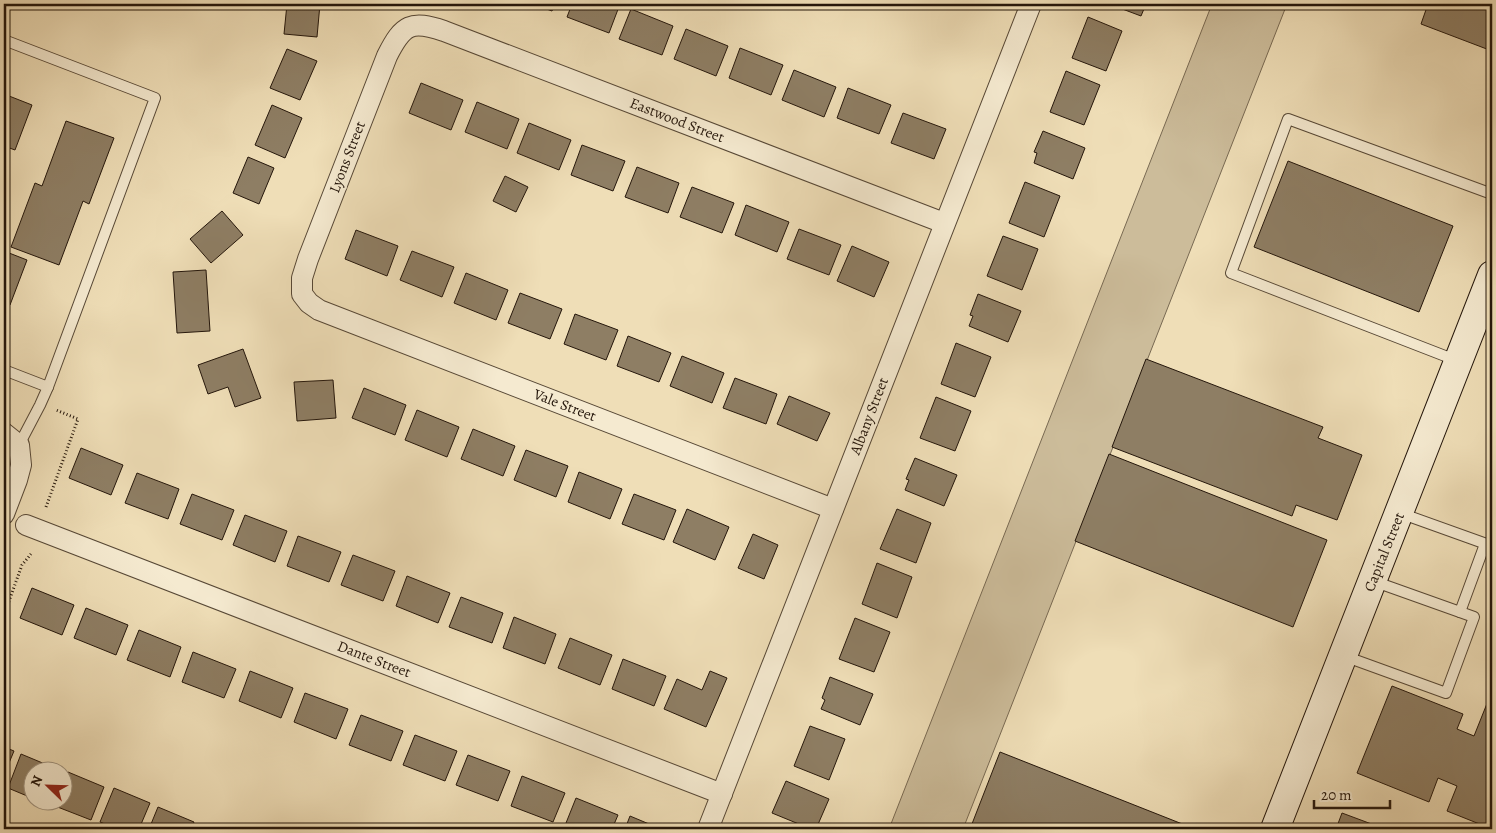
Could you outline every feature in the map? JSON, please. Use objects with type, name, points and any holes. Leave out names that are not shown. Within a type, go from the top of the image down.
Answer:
[{"type":"street","name":"Albany Street","points":[[708,829],[1030,4]]},
{"type":"street","name":"Eastwood Street","points":[[408,27],[428,26],[444,31],[944,223]]},
{"type":"street","name":"Lyons Street","points":[[302,294],[302,278],[308,259],[387,56],[394,42],[408,27]]},
{"type":"street","name":"Capital Street","points":[[1276,829],[1492,275]]},
{"type":"street","name":"Vale Street","points":[[302,294],[309,303],[327,313],[833,509]]},
{"type":"street","points":[[4,514],[21,465],[12,439]]},
{"type":"street","name":"Dante Street","points":[[26,525],[722,794]]},
{"type":"lane","points":[[4,40],[155,98],[48,387],[40,405],[12,439]]},
{"type":"lane","points":[[1458,362],[1231,273],[1288,119],[1492,194]]},
{"type":"lane","points":[[4,370],[48,387]]},
{"type":"lane","points":[[1399,513],[1489,545],[1460,612]]},
{"type":"lane","points":[[1343,656],[1446,693],[1474,617],[1372,580]]},
{"type":"path","points":[[46,507],[78,419],[53,409]]},
{"type":"path","points":[[4,614],[22,565],[31,554]]},
{"type":"shaded area","points":[[1212,4],[1287,4],[963,829],[889,829]]},
{"type":"building","points":[[287,4],[320,4],[317,37],[284,34]]},
{"type":"building","points":[[533,4],[555,4],[552,11]]},
{"type":"building","points":[[572,4],[620,4],[609,33],[567,17]]},
{"type":"building","points":[[974,4],[990,4],[988,9]]},
{"type":"building","points":[[1109,4],[1146,4],[1141,16]]},
{"type":"building","points":[[1428,4],[1492,4],[1492,51],[1421,24]]},
{"type":"building","points":[[631,9],[673,26],[662,55],[619,39]]},
{"type":"building","points":[[1088,17],[1122,31],[1106,71],[1072,58]]},
{"type":"building","points":[[686,29],[728,46],[716,76],[674,59]]},
{"type":"building","points":[[740,48],[783,65],[771,95],[729,78]]},
{"type":"building","points":[[287,49],[317,61],[300,100],[270,88]]},
{"type":"building","points":[[794,70],[836,87],[824,117],[782,100]]},
{"type":"building","points":[[1066,71],[1100,85],[1084,125],[1050,112]]},
{"type":"building","points":[[421,83],[463,100],[451,130],[409,113]]},
{"type":"building","points":[[848,88],[891,105],[879,134],[837,118]]},
{"type":"building","points":[[4,94],[32,105],[15,150],[4,146]]},
{"type":"building","points":[[477,102],[519,119],[507,149],[465,132]]},
{"type":"building","points":[[272,105],[302,118],[285,158],[255,145]]},
{"type":"building","points":[[903,113],[946,129],[934,159],[891,143]]},
{"type":"building","points":[[66,121],[114,138],[89,204],[83,201],[59,265],[11,247],[35,183],[42,186]]},
{"type":"building","points":[[529,123],[571,140],[559,170],[517,153]]},
{"type":"building","points":[[1043,131],[1085,148],[1073,179],[1034,163],[1037,153],[1034,152]]},
{"type":"building","points":[[582,145],[625,161],[613,191],[571,175]]},
{"type":"building","points":[[248,157],[274,168],[259,204],[233,193]]},
{"type":"building","points":[[1288,161],[1453,226],[1419,312],[1254,247]]},
{"type":"building","points":[[637,167],[679,183],[668,213],[625,197]]},
{"type":"building","points":[[505,176],[528,187],[516,212],[493,201]]},
{"type":"building","points":[[1025,182],[1060,196],[1044,237],[1009,223]]},
{"type":"building","points":[[692,187],[734,203],[722,233],[680,217]]},
{"type":"building","points":[[746,205],[789,222],[777,252],[735,235]]},
{"type":"building","points":[[222,211],[243,235],[211,263],[190,239]]},
{"type":"building","points":[[799,229],[841,245],[829,275],[787,259]]},
{"type":"building","points":[[356,230],[398,246],[387,276],[345,259]]},
{"type":"building","points":[[1003,236],[1038,249],[1022,290],[987,276]]},
{"type":"building","points":[[852,246],[889,262],[874,297],[837,281]]},
{"type":"building","points":[[4,251],[27,260],[10,305],[4,302]]},
{"type":"building","points":[[412,251],[454,267],[442,297],[400,280]]},
{"type":"building","points":[[206,270],[210,331],[177,333],[173,272]]},
{"type":"building","points":[[466,273],[508,290],[496,320],[454,303]]},
{"type":"building","points":[[520,293],[562,309],[550,339],[508,323]]},
{"type":"building","points":[[978,294],[1021,311],[1008,342],[969,326],[973,316],[970,315]]},
{"type":"building","points":[[575,314],[618,330],[606,360],[564,344]]},
{"type":"building","points":[[628,336],[671,353],[659,382],[617,366]]},
{"type":"building","points":[[956,343],[991,357],[975,397],[941,384]]},
{"type":"building","points":[[243,349],[261,398],[235,407],[228,387],[208,394],[198,365]]},
{"type":"building","points":[[682,356],[724,373],[712,403],[670,386]]},
{"type":"building","points":[[1146,359],[1323,427],[1318,438],[1362,455],[1337,520],[1296,505],[1292,516],[1112,447]]},
{"type":"building","points":[[735,378],[777,394],[766,424],[723,408]]},
{"type":"building","points":[[333,380],[336,418],[297,421],[294,382]]},
{"type":"building","points":[[364,388],[406,405],[395,435],[352,418]]},
{"type":"building","points":[[789,396],[830,413],[817,441],[777,424]]},
{"type":"building","points":[[936,397],[971,411],[955,451],[920,438]]},
{"type":"building","points":[[417,410],[459,427],[447,457],[405,440]]},
{"type":"building","points":[[473,429],[515,446],[503,476],[461,459]]},
{"type":"building","points":[[81,448],[123,465],[111,495],[69,478]]},
{"type":"building","points":[[526,450],[568,466],[556,497],[514,480]]},
{"type":"building","points":[[1109,454],[1327,540],[1293,627],[1075,541]]},
{"type":"building","points":[[915,458],[957,475],[944,506],[905,490],[909,480],[906,479]]},
{"type":"building","points":[[579,472],[622,489],[610,519],[568,502]]},
{"type":"building","points":[[137,473],[179,489],[168,519],[125,503]]},
{"type":"building","points":[[192,494],[234,510],[222,540],[180,524]]},
{"type":"building","points":[[634,494],[676,510],[664,540],[622,524]]},
{"type":"building","points":[[687,509],[729,527],[715,560],[673,542]]},
{"type":"building","points":[[897,509],[931,523],[916,563],[880,549]]},
{"type":"building","points":[[245,515],[287,531],[275,562],[233,545]]},
{"type":"building","points":[[753,534],[778,545],[764,579],[738,568]]},
{"type":"building","points":[[298,536],[341,552],[329,582],[287,566]]},
{"type":"building","points":[[353,555],[395,571],[383,601],[341,585]]},
{"type":"building","points":[[877,563],[912,577],[897,618],[862,604]]},
{"type":"building","points":[[407,576],[450,593],[438,623],[396,606]]},
{"type":"building","points":[[32,588],[74,605],[62,635],[20,618]]},
{"type":"building","points":[[461,597],[503,613],[492,643],[449,627]]},
{"type":"building","points":[[86,608],[128,625],[116,655],[74,638]]},
{"type":"building","points":[[514,617],[556,634],[545,664],[503,648]]},
{"type":"building","points":[[855,618],[890,632],[874,672],[839,659]]},
{"type":"building","points":[[139,630],[181,647],[170,677],[127,660]]},
{"type":"building","points":[[570,638],[612,655],[600,685],[558,668]]},
{"type":"building","points":[[193,652],[236,669],[224,698],[182,682]]},
{"type":"building","points":[[623,659],[666,676],[654,706],[612,689]]},
{"type":"building","points":[[250,671],[293,688],[281,718],[239,701]]},
{"type":"building","points":[[710,671],[727,678],[706,727],[664,709],[677,679],[702,690]]},
{"type":"building","points":[[830,677],[873,694],[860,725],[821,709],[825,700],[822,698]]},
{"type":"building","points":[[1392,686],[1463,714],[1457,729],[1474,736],[1492,691],[1492,829],[1447,811],[1457,786],[1438,778],[1429,802],[1357,773]]},
{"type":"building","points":[[305,693],[348,709],[336,739],[294,722]]},
{"type":"building","points":[[361,715],[403,731],[391,761],[349,745]]},
{"type":"building","points":[[810,726],[845,739],[829,780],[794,766]]},
{"type":"building","points":[[415,735],[457,751],[445,781],[403,765]]},
{"type":"building","points":[[4,747],[14,751],[4,775]]},
{"type":"building","points":[[1000,752],[1195,829],[970,829]]},
{"type":"building","points":[[21,754],[35,760],[22,760],[22,794],[8,788]]},
{"type":"building","points":[[468,755],[510,771],[498,801],[456,785]]},
{"type":"building","points":[[72,774],[104,787],[91,820],[65,810],[72,810]]},
{"type":"building","points":[[522,776],[565,793],[553,822],[511,806]]},
{"type":"building","points":[[786,781],[829,799],[816,829],[811,829],[772,813]]},
{"type":"building","points":[[114,788],[150,803],[139,829],[117,829],[100,822]]},
{"type":"building","points":[[576,798],[618,815],[612,829],[564,828]]},
{"type":"building","points":[[158,807],[194,822],[191,829],[149,829]]},
{"type":"building","points":[[1342,813],[1385,829],[1336,829]]},
{"type":"building","points":[[630,816],[661,829],[625,829]]}]
